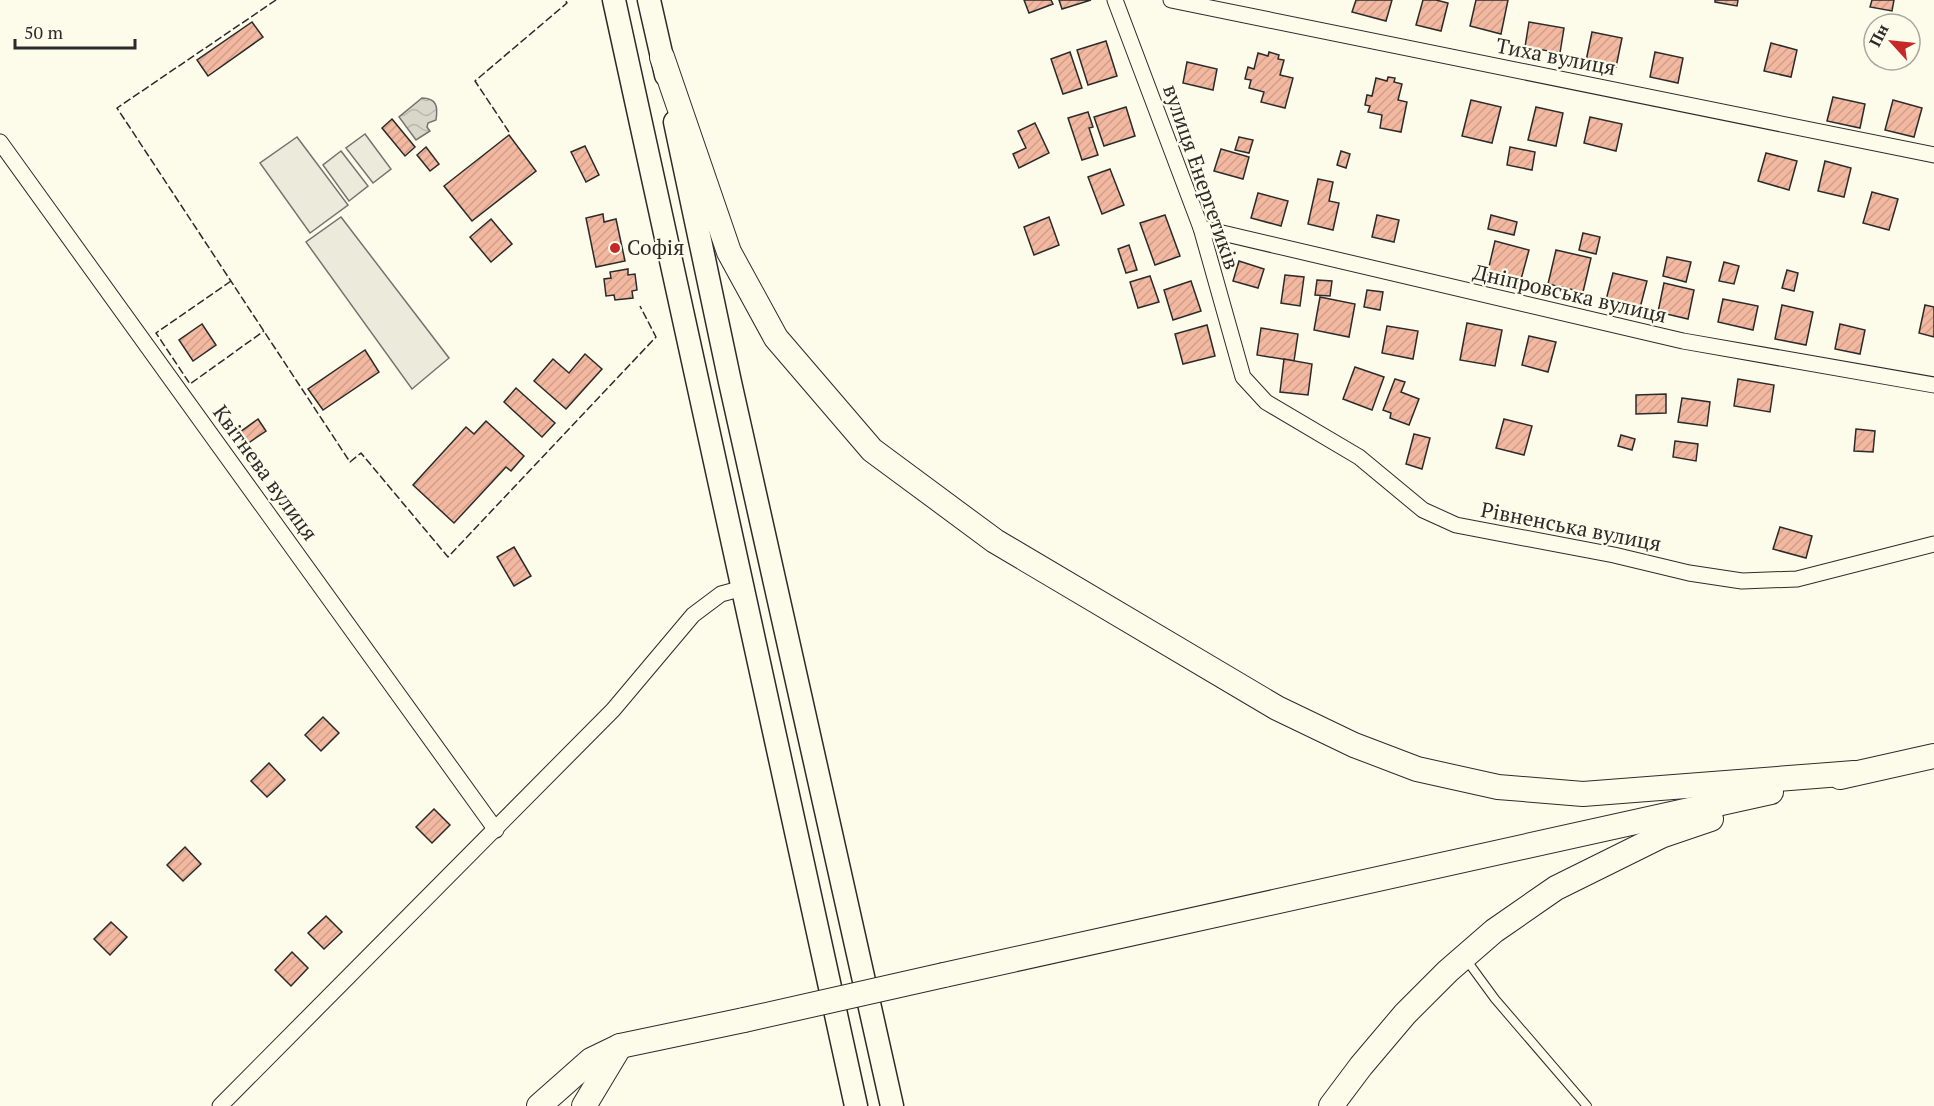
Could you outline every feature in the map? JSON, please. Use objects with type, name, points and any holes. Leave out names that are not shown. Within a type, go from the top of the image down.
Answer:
[{"type":"highway","points":[[662,57],[729,252],[776,338],[872,450],[995,541],[1277,708],[1354,745],[1417,769],[1498,787],[1583,794],[1854,773]]},
{"type":"highway","points":[[539,1106],[591,1060],[620,1046],[1934,756]]},
{"type":"highway","points":[[1331,1106],[1361,1066],[1406,1014],[1464,957],[1494,931],[1556,888],[1661,836],[1854,773]]},
{"type":"highway","points":[[584,1106],[620,1046]]},
{"type":"main road","points":[[615,0],[856,1106]]},
{"type":"main road","points":[[649,0],[730,382],[892,1106]]},
{"type":"street","name":"вулиця Енергетиків","points":[[1115,0],[1200,228],[1242,374]]},
{"type":"street","name":"Тиха вулиця","points":[[1171,0],[1934,155]]},
{"type":"street","name":"Квітнева вулиця","points":[[0,141],[496,830]]},
{"type":"street","name":"Дніпровська вулиця","points":[[1200,228],[1683,341],[1934,385]]},
{"type":"street","name":"Рівненська вулиця","points":[[1242,374],[1266,402],[1359,457],[1423,510],[1456,525],[1614,555],[1689,573],[1742,581],[1797,579],[1934,544]]},
{"type":"street","points":[[220,1106],[614,710],[693,615],[721,594],[743,588]]},
{"type":"lane","points":[[1464,957],[1495,999],[1587,1106]]},
{"type":"shaded area","points":[[365,134],[391,169],[373,183],[346,148]]},
{"type":"shaded area","points":[[297,137],[348,205],[310,233],[260,163]]},
{"type":"shaded area","points":[[341,151],[368,186],[349,201],[323,165]]},
{"type":"shaded area","points":[[341,217],[449,358],[412,389],[306,242]]},
{"type":"water","points":[[422,98],[434,102],[437,111],[436,120],[428,123],[427,127],[430,131],[416,140],[399,117]]},
{"type":"building","points":[[1024,0],[1051,0],[1053,4],[1029,13]]},
{"type":"building","points":[[1059,0],[1091,0],[1062,9]]},
{"type":"building","points":[[1356,0],[1392,0],[1386,21],[1352,12]]},
{"type":"building","points":[[1423,0],[1448,3],[1441,31],[1416,25]]},
{"type":"building","points":[[1476,0],[1508,0],[1501,34],[1470,26]]},
{"type":"building","points":[[1715,0],[1738,0],[1737,6],[1715,2]]},
{"type":"building","points":[[1872,0],[1894,0],[1892,11],[1870,7]]},
{"type":"building","points":[[252,22],[263,37],[208,76],[197,60]]},
{"type":"building","points":[[1529,22],[1564,28],[1560,53],[1525,47]]},
{"type":"building","points":[[1592,32],[1622,38],[1616,67],[1586,61]]},
{"type":"building","points":[[1106,41],[1117,76],[1088,85],[1077,50]]},
{"type":"building","points":[[1771,43],[1797,50],[1791,77],[1764,71]]},
{"type":"building","points":[[1070,52],[1082,88],[1063,94],[1051,59]]},
{"type":"building","points":[[1269,52],[1279,55],[1278,59],[1284,60],[1280,75],[1293,78],[1285,108],[1261,102],[1264,92],[1249,88],[1251,80],[1245,79],[1248,67],[1254,69],[1258,53],[1268,56]]},
{"type":"building","points":[[1655,52],[1683,58],[1678,83],[1650,77]]},
{"type":"building","points":[[1187,62],[1217,69],[1213,90],[1183,83]]},
{"type":"building","points":[[1388,77],[1395,78],[1394,82],[1402,84],[1398,100],[1407,102],[1401,132],[1380,128],[1382,115],[1368,112],[1370,106],[1365,105],[1367,95],[1372,96],[1376,78],[1387,81]]},
{"type":"building","points":[[1833,97],[1865,104],[1860,128],[1827,121]]},
{"type":"building","points":[[1471,100],[1501,107],[1492,143],[1462,136]]},
{"type":"building","points":[[1893,100],[1922,108],[1914,137],[1885,130]]},
{"type":"building","points":[[1126,107],[1135,136],[1104,146],[1094,117]]},
{"type":"building","points":[[1536,107],[1563,113],[1556,146],[1528,140]]},
{"type":"building","points":[[1088,112],[1093,127],[1089,128],[1098,155],[1082,160],[1068,118]]},
{"type":"building","points":[[1590,117],[1622,124],[1616,151],[1584,143]]},
{"type":"building","points":[[392,119],[415,147],[405,156],[382,128]]},
{"type":"building","points":[[1035,123],[1049,153],[1019,168],[1013,154],[1026,148],[1018,131]]},
{"type":"building","points":[[509,135],[536,171],[472,221],[444,186]]},
{"type":"building","points":[[1239,137],[1253,140],[1249,153],[1235,150]]},
{"type":"building","points":[[585,146],[599,175],[586,182],[571,152]]},
{"type":"building","points":[[426,147],[439,164],[430,171],[417,155]]},
{"type":"building","points":[[1510,147],[1535,152],[1532,170],[1507,165]]},
{"type":"building","points":[[1221,149],[1249,157],[1243,179],[1214,171]]},
{"type":"building","points":[[1341,151],[1350,154],[1346,168],[1337,165]]},
{"type":"building","points":[[1766,153],[1797,161],[1789,190],[1758,181]]},
{"type":"building","points":[[1825,161],[1851,168],[1844,197],[1818,191]]},
{"type":"building","points":[[1110,169],[1124,205],[1102,214],[1088,177]]},
{"type":"building","points":[[1318,179],[1333,182],[1329,201],[1339,203],[1333,230],[1308,224]]},
{"type":"building","points":[[1872,192],[1898,199],[1889,230],[1863,223]]},
{"type":"building","points":[[1258,193],[1288,201],[1281,226],[1251,218]]},
{"type":"building","points":[[603,214],[604,222],[616,219],[625,261],[596,267],[586,218]]},
{"type":"building","points":[[1165,215],[1180,256],[1155,265],[1140,223]]},
{"type":"building","points":[[1377,215],[1399,220],[1394,242],[1372,237]]},
{"type":"building","points":[[1491,215],[1517,222],[1514,235],[1488,229]]},
{"type":"building","points":[[1049,217],[1059,245],[1034,255],[1024,227]]},
{"type":"building","points":[[491,219],[512,244],[491,262],[470,237]]},
{"type":"building","points":[[1583,233],[1600,237],[1596,254],[1579,250]]},
{"type":"building","points":[[1495,241],[1529,250],[1520,283],[1487,275]]},
{"type":"building","points":[[1129,245],[1137,270],[1126,273],[1118,249]]},
{"type":"building","points":[[1556,250],[1591,258],[1583,292],[1548,284]]},
{"type":"building","points":[[1667,257],[1691,262],[1686,282],[1663,276]]},
{"type":"building","points":[[1239,261],[1264,269],[1258,288],[1233,281]]},
{"type":"building","points":[[1724,262],[1739,266],[1734,284],[1719,281]]},
{"type":"building","points":[[628,269],[628,275],[635,274],[637,290],[632,291],[633,298],[615,300],[614,295],[606,296],[604,279],[611,278],[610,272]]},
{"type":"building","points":[[1787,270],[1798,273],[1794,291],[1782,288]]},
{"type":"building","points":[[1613,273],[1647,281],[1640,308],[1606,300]]},
{"type":"building","points":[[1285,275],[1304,277],[1300,306],[1281,303]]},
{"type":"building","points":[[1150,276],[1159,302],[1138,308],[1130,282]]},
{"type":"building","points":[[1317,280],[1332,281],[1330,296],[1315,295]]},
{"type":"building","points":[[1191,281],[1201,311],[1173,320],[1164,290]]},
{"type":"building","points":[[1664,283],[1694,290],[1688,319],[1658,312]]},
{"type":"building","points":[[1367,290],[1383,292],[1380,310],[1364,307]]},
{"type":"building","points":[[1320,297],[1355,304],[1349,337],[1314,330]]},
{"type":"building","points":[[1723,299],[1758,306],[1753,330],[1718,322]]},
{"type":"building","points":[[1782,305],[1813,312],[1806,345],[1775,339]]},
{"type":"building","points":[[1925,305],[1934,307],[1934,337],[1919,333]]},
{"type":"building","points":[[1467,323],[1502,330],[1495,366],[1460,360]]},
{"type":"building","points":[[202,324],[216,345],[193,361],[179,340]]},
{"type":"building","points":[[1840,324],[1865,330],[1860,354],[1835,349]]},
{"type":"building","points":[[1207,325],[1215,356],[1183,364],[1175,334]]},
{"type":"building","points":[[1387,326],[1418,331],[1413,359],[1382,353]]},
{"type":"building","points":[[1261,328],[1298,334],[1294,361],[1257,355]]},
{"type":"building","points":[[1529,336],[1556,342],[1548,372],[1522,365]]},
{"type":"building","points":[[365,350],[379,372],[323,410],[308,389]]},
{"type":"building","points":[[585,354],[602,369],[566,409],[534,381],[553,359],[569,373]]},
{"type":"building","points":[[1284,359],[1312,364],[1308,395],[1280,392]]},
{"type":"building","points":[[1355,367],[1384,377],[1372,410],[1343,399]]},
{"type":"building","points":[[1395,379],[1405,382],[1401,392],[1419,399],[1409,425],[1390,418],[1391,413],[1383,410]]},
{"type":"building","points":[[1738,379],[1774,385],[1770,412],[1734,406]]},
{"type":"building","points":[[516,388],[555,423],[542,437],[504,402]]},
{"type":"building","points":[[1666,394],[1666,413],[1636,414],[1636,395]]},
{"type":"building","points":[[1682,398],[1710,402],[1707,426],[1678,422]]},
{"type":"building","points":[[258,419],[266,431],[244,446],[236,435]]},
{"type":"building","points":[[1504,419],[1532,426],[1524,455],[1496,448]]},
{"type":"building","points":[[486,421],[524,456],[511,471],[506,467],[454,523],[413,485],[466,427],[474,434]]},
{"type":"building","points":[[1856,429],[1875,431],[1873,452],[1854,451]]},
{"type":"building","points":[[1414,434],[1430,438],[1422,469],[1406,464]]},
{"type":"building","points":[[1621,435],[1635,439],[1632,450],[1618,446]]},
{"type":"building","points":[[1675,441],[1698,444],[1696,461],[1673,457]]},
{"type":"building","points":[[1780,527],[1812,536],[1806,558],[1773,549]]},
{"type":"building","points":[[514,547],[531,576],[514,586],[497,557]]},
{"type":"building","points":[[323,717],[339,733],[321,751],[305,735]]},
{"type":"building","points":[[269,763],[285,780],[267,797],[251,781]]},
{"type":"building","points":[[434,809],[450,825],[432,843],[416,827]]},
{"type":"building","points":[[185,847],[201,864],[183,881],[167,865]]},
{"type":"building","points":[[326,916],[342,932],[324,949],[308,933]]},
{"type":"building","points":[[111,922],[127,937],[110,955],[94,939]]},
{"type":"building","points":[[292,952],[308,968],[291,986],[275,970]]},
{"type":"fence","points":[[276,0],[117,108],[350,462],[361,453],[448,557],[656,337],[640,306]]},
{"type":"fence","points":[[509,132],[475,81],[567,3],[565,0]]},
{"type":"fence","points":[[231,281],[156,333],[190,384],[264,331]]},
{"type":"place","name":"Софія","points":[[615,248]]}]
